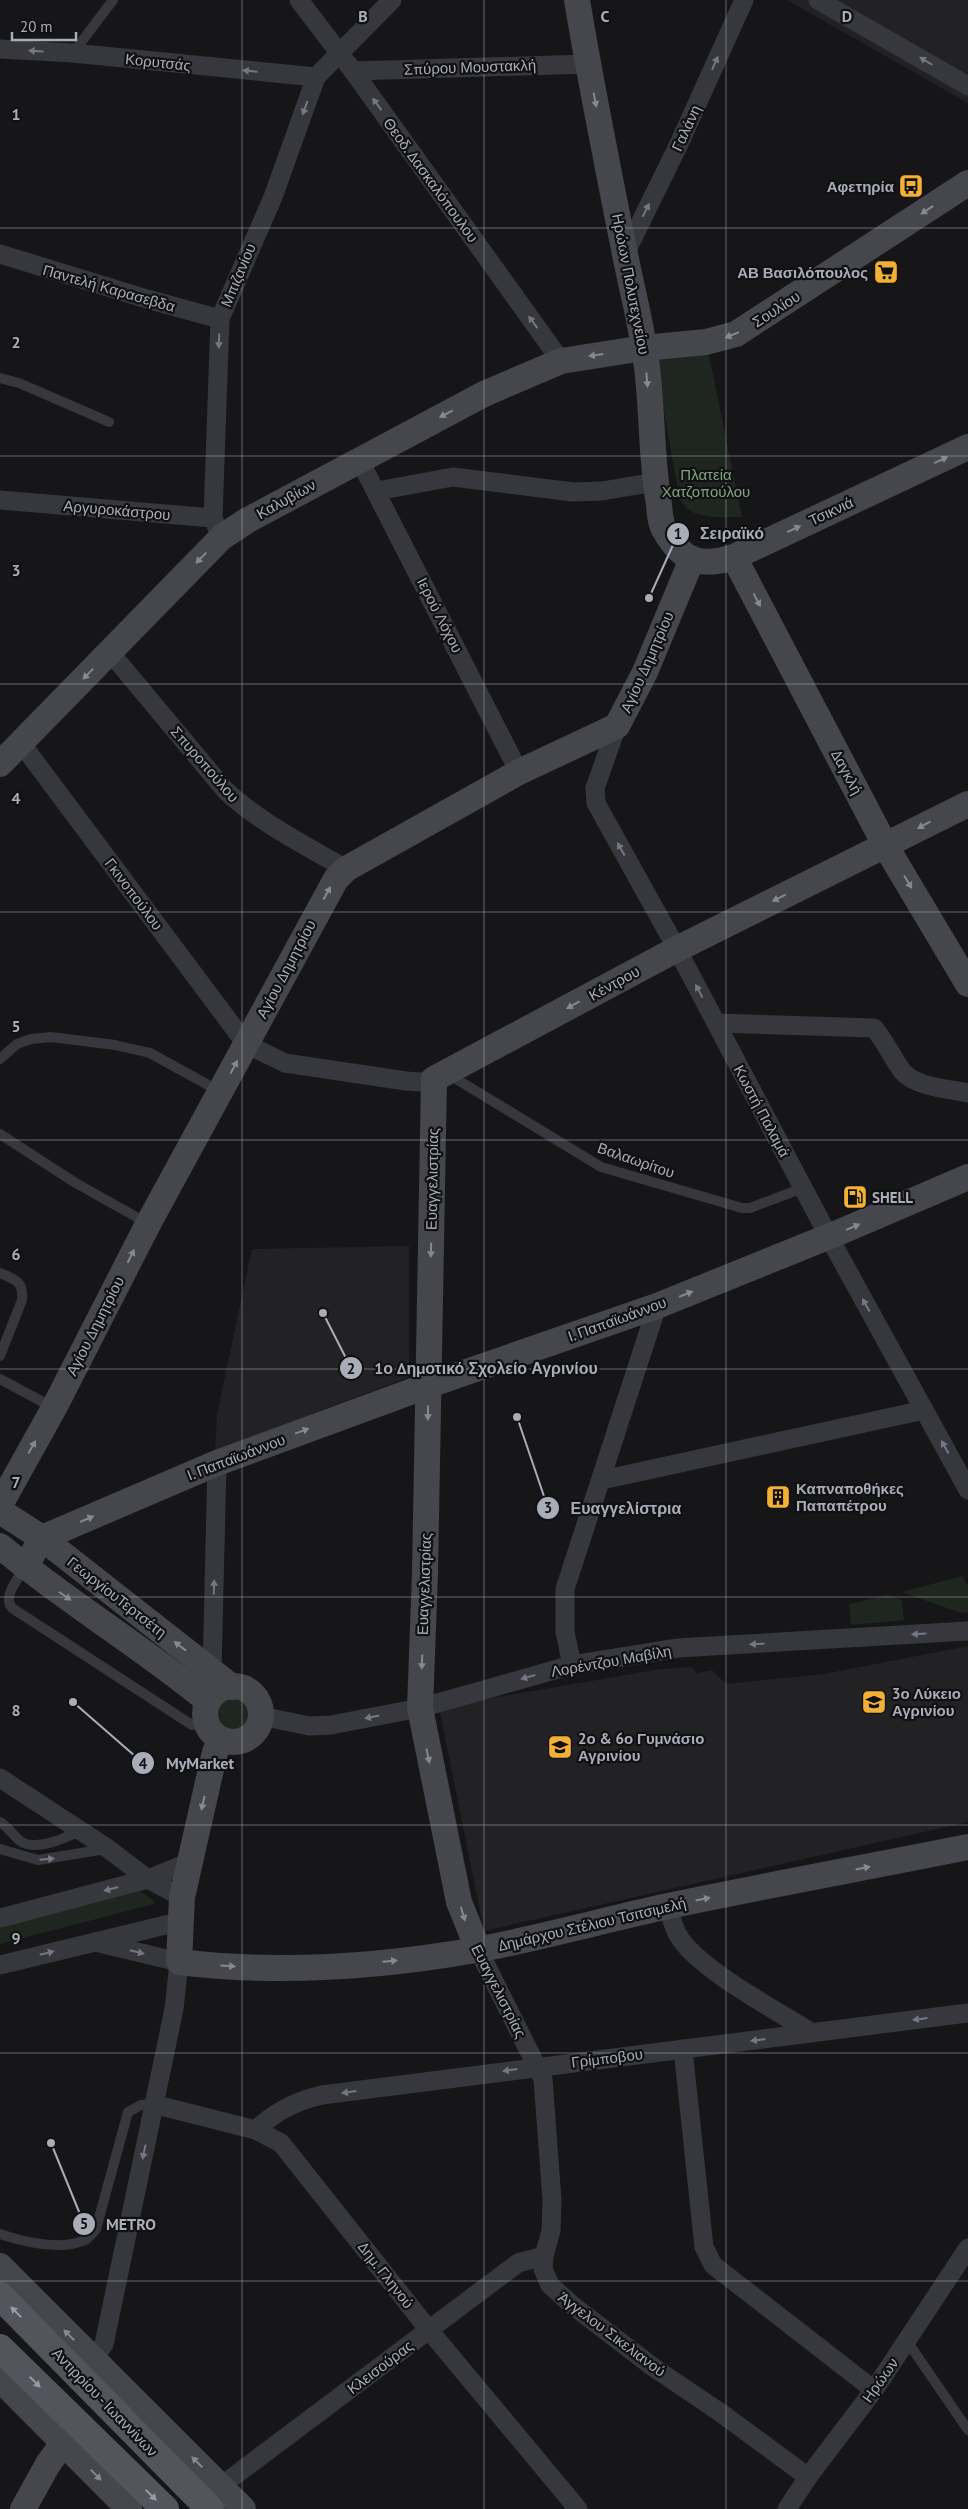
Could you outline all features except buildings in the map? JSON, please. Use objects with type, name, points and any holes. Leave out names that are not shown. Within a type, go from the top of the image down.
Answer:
[{"type":"main road","name":"Αντιρρίου - Ιωαννίνων","points":[[0,2296],[215,2498]]},
{"type":"main road","points":[[0,2348],[165,2509]]},
{"type":"street","name":"Θεοδ. Δασκαλόπουλου","points":[[299,0],[353,71],[561,361]]},
{"type":"street","name":"Μπιζανίου","points":[[217,527],[220,319],[273,197],[316,77],[392,0]]},
{"type":"street","name":"Ηρώων Πολυτεχνείου","points":[[577,0],[644,348],[655,482],[664,530],[682,551],[692,559]]},
{"type":"street","name":"Γαλάνη","points":[[625,254],[678,146],[744,0]]},
{"type":"street","points":[[818,0],[968,86]]},
{"type":"street","name":"Κορυτσάς","points":[[0,49],[73,53],[316,77]]},
{"type":"street","name":"Σπύρου Μουστακλή","points":[[353,71],[588,64]]},
{"type":"street","name":"Σουλίου","points":[[644,348],[706,342],[736,334],[968,183]]},
{"type":"street","name":"Παντελή Καρασεβδα","points":[[0,254],[147,300],[220,319]]},
{"type":"street","name":"Καλυβίων","points":[[0,764],[110,652],[217,527],[359,459],[484,394],[561,361],[644,348]]},
{"type":"street","name":"Τσικνιά","points":[[692,559],[704,564],[716,563],[734,557],[968,447]]},
{"type":"street","name":"Ιερού Λόχου","points":[[359,459],[519,772]]},
{"type":"street","points":[[377,491],[453,477],[573,492],[602,491],[655,482]]},
{"type":"street","name":"Αργυροκάστρου","points":[[0,500],[217,527]]},
{"type":"street","name":"Δαγκλή","points":[[734,557],[886,845],[968,984]]},
{"type":"street","name":"Αγίου Δημητρίου","points":[[0,1505],[54,1408],[148,1224],[336,878],[346,869],[519,772],[617,726],[645,672],[692,559]]},
{"type":"street","name":"Σπυροπούλου","points":[[110,652],[225,790],[238,802],[266,822],[346,869]]},
{"type":"street","name":"Κωστή Παλαμά","points":[[617,726],[596,788],[596,803],[677,949],[828,1237],[968,1490]]},
{"type":"street","name":"Γκινοπούλου","points":[[20,743],[246,1044]]},
{"type":"street","name":"Κέντρου","points":[[246,1044],[285,1063],[406,1081],[441,1076],[677,949],[968,804]]},
{"type":"street","points":[[716,1023],[874,1028],[903,1072],[911,1078],[919,1082],[968,1093]]},
{"type":"street","name":"Ευαγγελιστρίας","points":[[441,1076],[429,1385],[420,1708],[459,1902],[478,1949],[539,2067]]},
{"type":"street","name":"Ι. Παπαϊωάννου","points":[[42,1538],[217,1462],[429,1385],[657,1306],[828,1237],[968,1177]]},
{"type":"street","points":[[572,1665],[565,1632],[565,1589],[572,1560],[602,1480],[657,1306]]},
{"type":"street","points":[[602,1480],[924,1410]]},
{"type":"street","points":[[212,1671],[217,1462]]},
{"type":"street","name":"ΓεωργίουΤερτσέτη","points":[[0,1511],[42,1538],[232,1687]]},
{"type":"street","points":[[26,1568],[42,1538]]},
{"type":"street","name":"ΓεωργίουΤερτσέτη","points":[[0,1546],[26,1568],[182,1679],[208,1700]]},
{"type":"street","name":"Λορέντζου Μαβίλη","points":[[261,1716],[309,1726],[331,1725],[420,1708],[572,1665],[678,1648],[968,1631]]},
{"type":"street","points":[[232,1687],[241,1688],[256,1698],[261,1716],[259,1724],[248,1738],[231,1742],[222,1740],[208,1727],[206,1718],[208,1700],[223,1688],[232,1687]]},
{"type":"street","points":[[94,2359],[104,2344],[176,1995],[182,1909],[190,1862],[211,1769],[222,1740]]},
{"type":"street","points":[[0,1778],[107,1848],[148,1879],[182,1909]]},
{"type":"street","name":"Δημάρχου Στέλιου Τσιτσιμελή","points":[[95,1942],[179,1962],[255,1968],[414,1959],[478,1949],[668,1906],[968,1847]]},
{"type":"street","points":[[0,1918],[148,1879],[190,1862]]},
{"type":"street","points":[[668,1906],[678,1935],[689,1950],[709,1967],[812,2033]]},
{"type":"street","name":"Δημάρχου Στέλιου Τσιτσιμελή","points":[[0,1964],[95,1942],[182,1909]]},
{"type":"street","name":"Γρίμποβου","points":[[256,2130],[267,2119],[284,2108],[302,2100],[322,2095],[968,2013]]},
{"type":"street","points":[[683,2049],[704,2247],[707,2257],[713,2265],[874,2390]]},
{"type":"street","name":"Άγγελου Σικελιανού","points":[[539,2067],[544,2081],[552,2200],[551,2231],[544,2256],[544,2274],[555,2291],[653,2367],[721,2413],[808,2477]]},
{"type":"street","name":"Δημ. Γληνού","points":[[153,2104],[256,2130],[272,2137],[285,2147],[429,2330],[578,2509]]},
{"type":"street","name":"Ηρώων","points":[[787,2509],[808,2477],[874,2390],[968,2248]]},
{"type":"street","name":"Κλεισούρας","points":[[215,2498],[429,2330],[518,2263],[544,2256]]},
{"type":"street","points":[[0,2266],[94,2359],[215,2498],[243,2509]]},
{"type":"street","points":[[0,2379],[129,2509]]},
{"type":"street","points":[[22,2509],[48,2464],[64,2442]]},
{"type":"lane","points":[[73,53],[113,0]]},
{"type":"lane","points":[[0,378],[19,383],[109,422]]},
{"type":"lane","points":[[0,1059],[17,1044],[31,1039],[51,1037],[115,1045],[150,1054],[221,1092]]},
{"type":"lane","name":"Βαλαωρίτου","points":[[441,1076],[601,1167],[742,1208],[803,1188]]},
{"type":"lane","points":[[0,1134],[74,1182],[148,1224]]},
{"type":"lane","points":[[0,1273],[16,1280],[21,1284],[23,1291],[0,1356]]},
{"type":"lane","points":[[0,1379],[54,1408]]},
{"type":"lane","points":[[26,1568],[10,1594],[8,1600],[12,1608],[192,1725]]},
{"type":"lane","points":[[0,1822],[21,1841],[29,1844],[57,1840],[80,1831]]},
{"type":"lane","points":[[0,1848],[38,1860],[48,1860],[107,1848]]},
{"type":"lane","points":[[0,2234],[20,2241],[46,2244],[71,2244],[86,2240],[96,2229],[128,2112],[141,2105],[153,2104]]},
{"type":"lane","points":[[907,2341],[968,2430]]},
{"type":"shaded area","points":[[787,0],[968,0],[968,103]]},
{"type":"shaded area","points":[[409,1246],[409,1377],[215,1451],[217,1414],[252,1249]]},
{"type":"shaded area","points":[[968,1646],[968,1822],[484,1931],[439,1707],[661,1669],[693,1667],[696,1673],[712,1670],[726,1684],[824,1674]]},
{"type":"green space","name":"Πλατεία Χατζοπούλου","points":[[708,350],[742,517],[714,517],[696,514],[683,504],[679,496],[655,361],[657,353]]},
{"type":"green space","points":[[962,1576],[968,1586],[968,1612],[961,1613],[902,1592]]},
{"type":"green space","points":[[887,1595],[902,1600],[904,1620],[851,1625],[849,1604]]},
{"type":"green space","points":[[229,1692],[237,1692],[249,1698],[255,1714],[249,1730],[237,1736],[229,1736],[217,1730],[211,1718],[211,1710],[217,1698]]},
{"type":"green space","points":[[140,1891],[154,1901],[154,1904],[0,1944],[0,1926]]},
{"type":"place","name":"Αφετηρία","points":[[911,186]]},
{"type":"place","name":"ΑΒ Βασιλόπουλος","points":[[886,272]]},
{"type":"place","name":"Σειραϊκό","points":[[649,598]]},
{"type":"place","name":"SHELL","points":[[855,1197]]},
{"type":"place","name":"1ο Δημοτικό Σχολείο Αγρινίου","points":[[323,1313]]},
{"type":"place","name":"Ευαγγελίστρια","points":[[517,1417]]},
{"type":"place","name":"Καπναποθήκες Παπαπέτρου","points":[[778,1497]]},
{"type":"place","name":"MyMarket","points":[[73,1702]]},
{"type":"place","name":"3ο Λύκειο Αγρινίου","points":[[874,1702]]},
{"type":"place","name":"2ο & 6ο Γυμνάσιο Αγρινίου","points":[[560,1747]]},
{"type":"place","name":"METRO","points":[[51,2143]]}]
